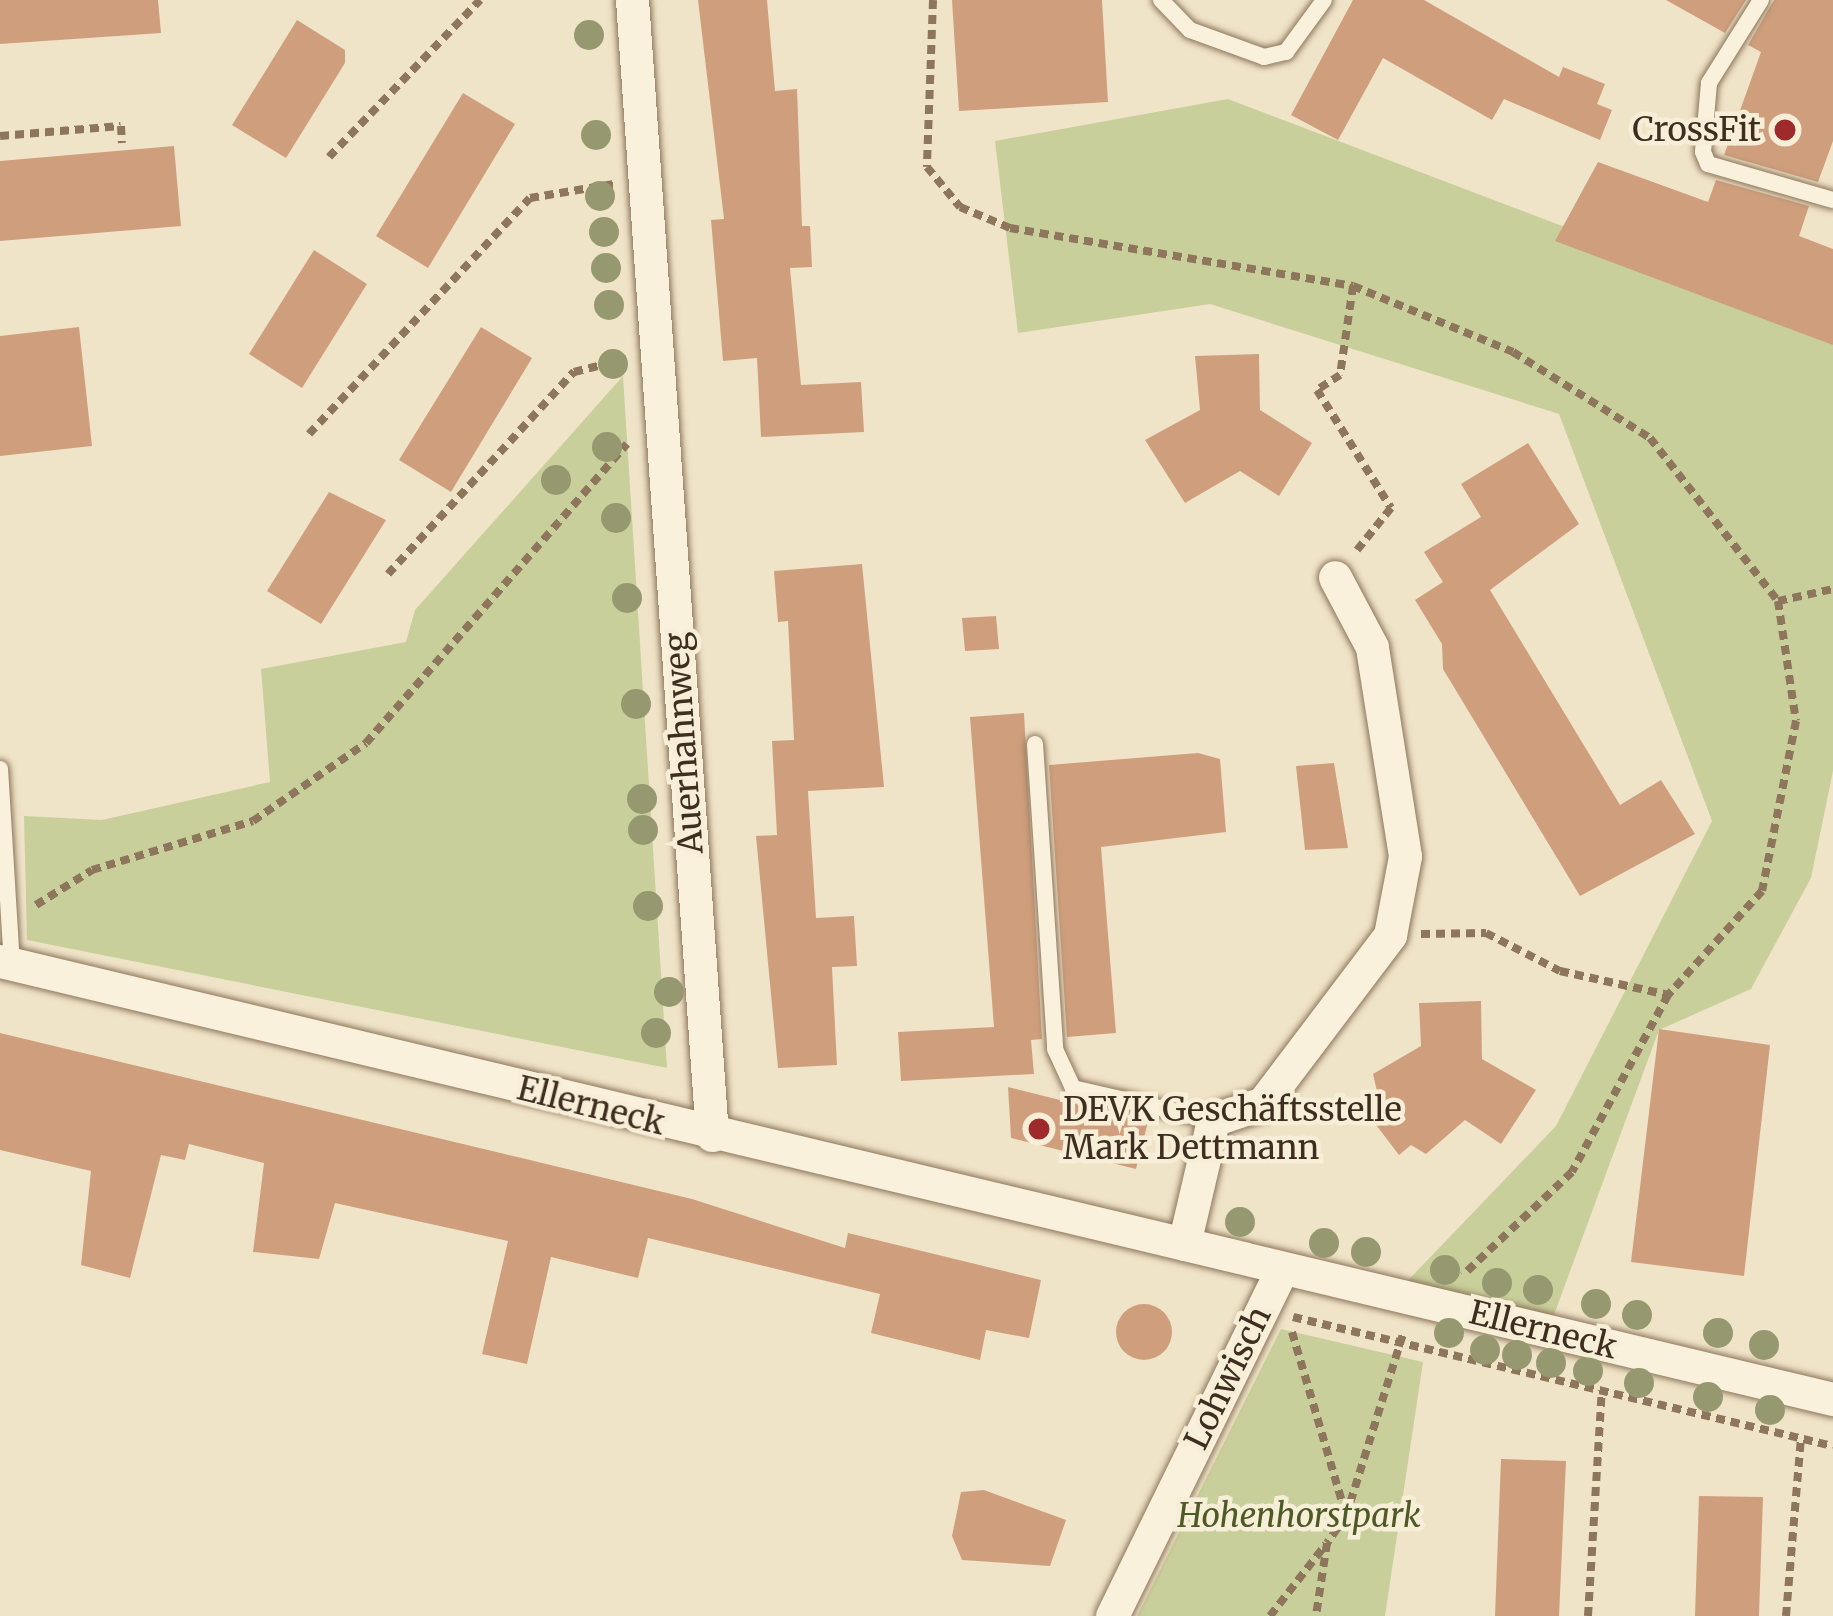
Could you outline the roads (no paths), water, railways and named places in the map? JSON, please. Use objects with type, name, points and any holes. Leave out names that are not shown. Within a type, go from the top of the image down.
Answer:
[{"type":"street","name":"Auerhahnweg","points":[[632,0],[712,1135]]},
{"type":"street","points":[[1184,1244],[1213,1120],[1263,1103],[1390,935],[1405,856],[1372,647],[1335,577]]},
{"type":"street","name":"Ellerneck","points":[[6,962],[712,1135],[1833,1399]]},
{"type":"street","name":"Lohwisch","points":[[1112,1616],[1282,1269]]},
{"type":"lane","points":[[1161,0],[1190,30],[1264,57],[1286,52],[1324,0]]},
{"type":"lane","points":[[1761,0],[1709,83],[1703,152],[1708,164],[1833,200]]},
{"type":"lane","points":[[1035,744],[1055,1049],[1073,1088],[1213,1120]]},
{"type":"lane","points":[[0,769],[9,922],[6,962]]},
{"type":"place","name":"CrossFit","points":[[1785,130]]},
{"type":"place","name":"DEVK Geschäftsstelle Mark Dettmann","points":[[1039,1129]]},
{"type":"park label","name":"Hohenhorstpark","points":[[1299,1516]]}]
